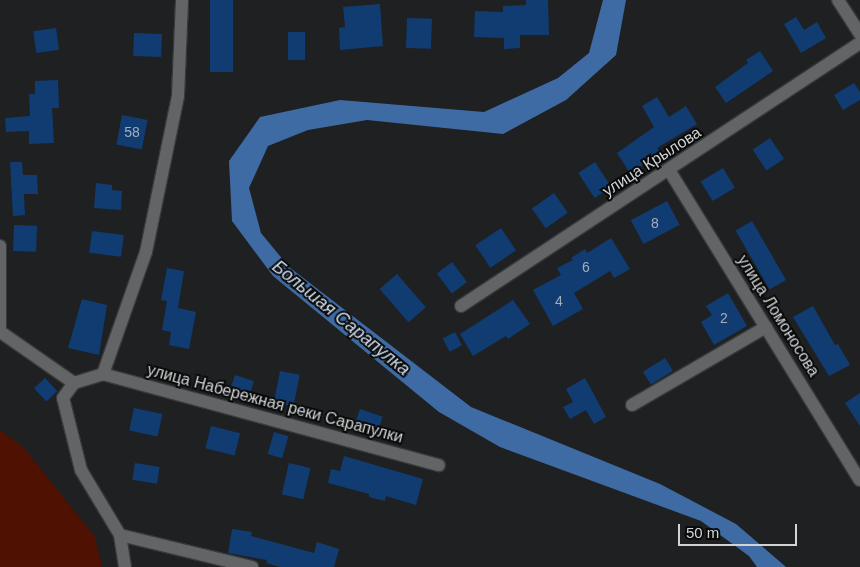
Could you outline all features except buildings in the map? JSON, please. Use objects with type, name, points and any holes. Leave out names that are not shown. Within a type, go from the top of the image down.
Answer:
[{"type":"street","points":[[125,567],[120,535],[81,470],[63,398],[74,384],[104,374],[146,252],[157,208],[178,96],[182,0]]},
{"type":"street","points":[[838,0],[860,34]]},
{"type":"street","name":"улица Крылова","points":[[461,306],[860,43]]},
{"type":"street","name":"улица Ломоносова","points":[[669,170],[860,480]]},
{"type":"street","points":[[0,246],[1,333],[74,384]]},
{"type":"street","points":[[632,404],[766,327]]},
{"type":"street","name":"улица Набережная реки Сарапулки","points":[[104,374],[439,465]]},
{"type":"street","points":[[120,535],[252,567]]},
{"type":"shaded area","points":[[0,430],[24,448],[95,537],[102,567],[0,567]]},
{"type":"water","name":"Большая Сарапулка","points":[[603,0],[626,0],[616,55],[566,100],[503,134],[367,120],[308,130],[268,146],[249,188],[261,233],[289,267],[471,407],[660,484],[736,524],[786,567],[757,567],[749,556],[701,521],[500,447],[439,412],[273,276],[232,221],[229,161],[260,117],[340,100],[484,112],[558,78],[589,53]]}]
